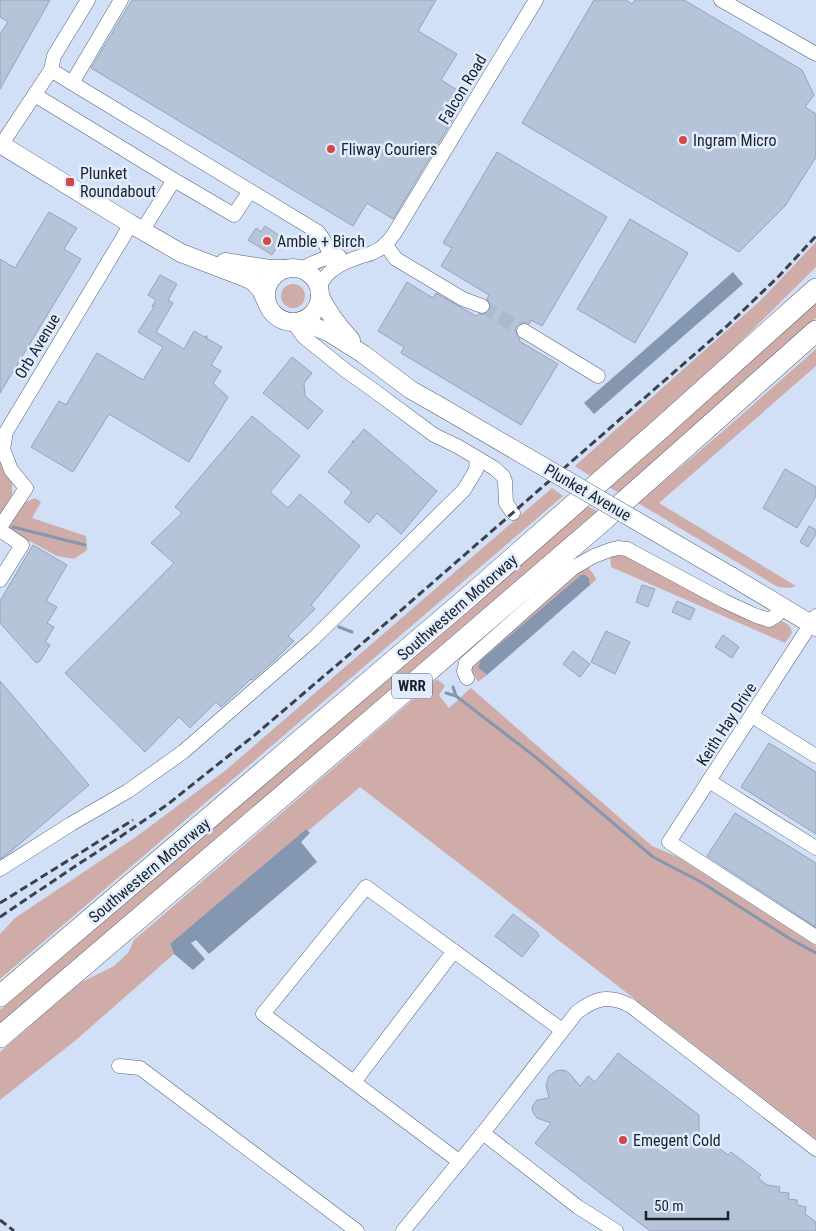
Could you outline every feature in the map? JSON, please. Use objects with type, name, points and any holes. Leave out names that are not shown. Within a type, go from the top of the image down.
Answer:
[{"type":"highway","points":[[779,322],[816,281]]},
{"type":"highway","name":"Southwestern Motorway","points":[[0,996],[465,600],[816,289]]},
{"type":"highway","name":"Southwestern Motorway","points":[[1,1036],[585,536],[816,331]]},
{"type":"main road","points":[[1,144],[181,253],[254,282],[261,290],[270,310],[284,321],[297,322],[308,317],[314,312],[318,304],[320,294],[317,284],[307,273],[293,269],[270,269],[202,260]]},
{"type":"main road","points":[[266,301],[268,285],[273,278],[279,272],[293,269]]},
{"type":"main road","name":"Plunket Avenue","points":[[320,294],[334,320],[363,354]]},
{"type":"main road","name":"Plunket Avenue","points":[[297,322],[330,333],[363,354],[412,390],[782,607],[814,622]]},
{"type":"street","points":[[1,144],[51,70],[54,56],[88,0]]},
{"type":"street","points":[[72,83],[121,0]]},
{"type":"street","name":"Falcon Road","points":[[320,294],[320,285],[323,279],[332,270],[372,253],[385,244],[401,224],[536,0]]},
{"type":"street","points":[[721,0],[816,54]]},
{"type":"street","points":[[51,70],[318,232],[324,238],[330,256]]},
{"type":"street","points":[[34,95],[234,215],[250,191]]},
{"type":"street","name":"Orb Avenue","points":[[13,507],[26,488],[11,470],[3,449],[6,432],[137,227],[174,180]]},
{"type":"street","points":[[385,244],[396,259],[463,298],[482,306]]},
{"type":"street","points":[[293,269],[330,256],[358,258]]},
{"type":"street","points":[[297,322],[304,337],[345,370],[434,435],[494,468],[503,476],[506,503],[513,513]]},
{"type":"street","points":[[524,331],[598,376]]},
{"type":"street","points":[[0,869],[128,790],[190,746],[313,639],[464,490],[476,470],[477,458]]},
{"type":"street","points":[[0,518],[13,507]]},
{"type":"street","points":[[0,580],[22,545],[0,528],[13,507]]},
{"type":"street","points":[[467,678],[464,671],[466,663],[573,568],[594,556],[618,548],[627,549],[754,615],[770,620],[777,615],[782,607]]},
{"type":"street","name":"Keith Hay Drive","points":[[814,622],[669,842],[816,937]]},
{"type":"street","points":[[752,716],[816,756]]},
{"type":"street","points":[[709,781],[816,848]]},
{"type":"street","points":[[460,1162],[263,1014],[366,887],[562,1030]]},
{"type":"street","points":[[354,1082],[454,951]]},
{"type":"street","points":[[403,1231],[460,1162],[577,1012],[592,1002],[600,1000],[617,1000],[631,1006],[816,1149]]},
{"type":"street","points":[[119,1066],[140,1068],[357,1231]]},
{"type":"street","points":[[483,1133],[578,1207],[616,1231]]},
{"type":"path","points":[[206,338],[207,334]]},
{"type":"shaded area","points":[[816,242],[816,267],[705,377],[590,476],[575,466],[761,300]]},
{"type":"shaded area","points":[[293,284],[301,288],[305,296],[301,304],[293,308],[285,304],[281,296],[285,288]]},
{"type":"shaded area","points":[[816,302],[816,318],[619,493],[609,487]]},
{"type":"shaded area","points":[[816,349],[816,366],[659,503],[796,586],[790,588],[778,587],[638,503]]},
{"type":"shaded area","points":[[0,461],[12,478],[12,496],[0,517]]},
{"type":"shaded area","points":[[552,488],[563,496],[0,979],[0,934],[15,918],[133,839],[226,770]]},
{"type":"shaded area","points":[[35,498],[41,502],[32,518],[86,536],[87,550],[74,559],[57,556],[6,528],[24,503]]},
{"type":"shaded area","points":[[587,506],[599,512],[0,1024],[0,1010]]},
{"type":"shaded area","points":[[622,551],[769,624],[778,624],[781,621],[790,627],[792,633],[785,643],[611,567],[610,554]]},
{"type":"shaded area","points":[[586,565],[596,580],[590,585],[589,578],[581,575],[481,660],[479,667],[487,675],[478,682],[471,669],[472,662]]},
{"type":"shaded area","points":[[437,679],[445,686],[439,695],[449,708],[471,688],[652,846],[678,857],[816,946],[816,1139],[360,787],[308,831],[306,829],[170,945],[174,954],[76,1040],[0,1100],[0,1052],[80,983],[114,966],[128,953],[134,940]]},
{"type":"water","points":[[733,272],[743,284],[594,414],[584,403]]},
{"type":"water","points":[[581,575],[589,578],[590,585],[487,675],[478,667],[481,660]]},
{"type":"water","points":[[306,829],[310,833],[301,842],[317,862],[209,954],[196,940],[191,943],[205,959],[193,970],[174,954],[170,944]]},
{"type":"building","points":[[0,0],[50,0],[0,89],[0,34],[8,22],[0,17]]},
{"type":"building","name":"Fliway Couriers","points":[[132,0],[436,0],[418,31],[457,54],[441,80],[467,96],[393,219],[367,203],[353,226],[91,68]]},
{"type":"building","name":"Ingram Micro","points":[[594,0],[626,0],[632,4],[635,0],[684,0],[802,70],[814,95],[805,107],[816,114],[816,157],[785,206],[739,252],[522,123]]},
{"type":"building","points":[[497,152],[607,217],[542,326],[531,320],[529,324],[525,322],[520,323],[516,327],[515,331],[520,339],[519,341],[558,364],[521,425],[401,353],[404,347],[378,331],[407,282],[433,298],[436,293],[476,316],[487,313],[490,309],[487,299],[489,295],[441,266],[452,248],[443,243]]},
{"type":"building","points":[[49,212],[77,228],[64,249],[81,259],[0,393],[0,259],[15,268]]},
{"type":"building","points":[[630,219],[688,253],[635,343],[577,309]]},
{"type":"building","name":"Amble + Birch","points":[[265,226],[283,238],[272,255],[248,240],[256,228],[261,232]]},
{"type":"building","points":[[160,275],[177,284],[168,300],[173,303],[156,332],[184,349],[194,331],[222,347],[211,365],[221,371],[213,383],[228,397],[189,462],[109,414],[73,472],[31,447],[59,401],[66,405],[97,353],[143,380],[163,347],[138,332],[154,307],[152,306],[156,300],[148,295]]},
{"type":"building","points":[[292,357],[312,373],[304,383],[305,396],[323,411],[308,429],[263,393]]},
{"type":"building","points":[[252,416],[300,456],[270,492],[288,508],[300,494],[360,546],[311,605],[315,609],[288,636],[294,641],[276,659],[221,707],[216,702],[190,728],[179,717],[145,752],[65,673],[174,563],[151,543],[182,513],[175,507]]},
{"type":"building","points":[[364,429],[437,491],[401,534],[377,513],[369,523],[344,502],[352,492],[328,472]]},
{"type":"building","points":[[785,469],[816,487],[816,496],[797,528],[763,508]]},
{"type":"building","points":[[809,526],[816,530],[816,534],[808,547],[800,542]]},
{"type":"building","points":[[33,545],[67,565],[46,601],[57,607],[47,623],[54,627],[45,642],[50,645],[40,661],[36,663],[0,623],[0,601]]},
{"type":"building","points":[[642,585],[655,589],[648,607],[636,602]]},
{"type":"building","points":[[677,601],[695,609],[690,620],[672,612]]},
{"type":"building","points":[[606,631],[630,642],[615,674],[591,662]]},
{"type":"building","points":[[723,635],[739,647],[732,658],[715,647]]},
{"type":"building","points":[[573,651],[590,664],[580,677],[563,664]]},
{"type":"building","points":[[0,681],[89,785],[0,859]]},
{"type":"building","points":[[769,743],[816,772],[816,834],[741,787]]},
{"type":"building","points":[[735,813],[816,863],[816,927],[707,856]]},
{"type":"building","points":[[513,914],[537,932],[539,936],[522,957],[495,936]]},
{"type":"building","name":"Emegent Cold","points":[[618,1053],[699,1115],[699,1132],[728,1155],[731,1152],[761,1175],[758,1178],[767,1185],[780,1187],[779,1192],[789,1193],[788,1199],[797,1200],[797,1205],[806,1207],[805,1214],[816,1222],[816,1231],[650,1231],[535,1143],[551,1123],[537,1118],[532,1109],[537,1100],[549,1098],[546,1085],[549,1076],[561,1070],[570,1074],[580,1086],[588,1076],[595,1082]]},
{"type":"waterway","points":[[13,527],[85,545]]},
{"type":"waterway","points":[[339,627],[352,632]]},
{"type":"waterway","points":[[446,693],[456,696],[453,687]]},
{"type":"waterway","points":[[456,696],[538,759],[653,857],[701,882],[792,940],[816,953]]},
{"type":"tunnel","points":[[482,306],[524,331]]},
{"type":"railway","points":[[0,917],[168,804],[256,734],[727,326],[779,276],[816,236]]},
{"type":"railway","points":[[0,903],[133,820]]},
{"type":"railway","points":[[0,1220],[14,1231]]},
{"type":"place","name":"Ingram Micro","points":[[683,140]]},
{"type":"place","name":"Fliway Couriers","points":[[331,149]]},
{"type":"place","name":"Plunket Roundabout","points":[[70,182]]},
{"type":"place","name":"Amble + Birch","points":[[267,241]]},
{"type":"place","name":"Emegent Cold","points":[[623,1140]]}]
